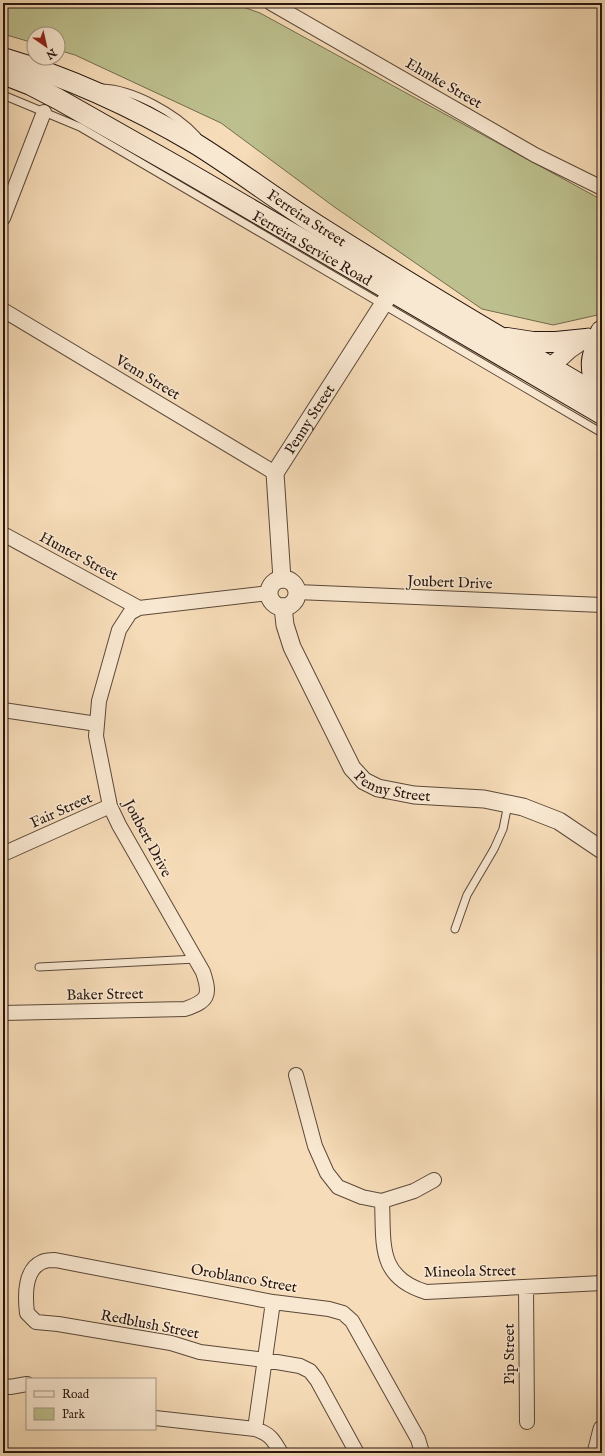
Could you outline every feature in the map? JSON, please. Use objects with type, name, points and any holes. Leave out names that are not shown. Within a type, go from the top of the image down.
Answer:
[{"type":"main road","name":"Ferreira Street","points":[[3,58],[23,64],[106,96],[152,119],[214,156],[318,226],[392,291],[501,337],[544,373],[602,414]]},
{"type":"main road","name":"Ferreira Street","points":[[3,74],[31,85],[65,103],[392,291],[544,373],[599,396]]},
{"type":"main road","points":[[501,337],[533,342],[556,342],[596,333],[591,366],[592,378],[599,396]]},
{"type":"street","name":"Ehmke Street","points":[[271,3],[535,155],[602,188]]},
{"type":"street","points":[[3,218],[44,112]]},
{"type":"street","name":"Penny Street","points":[[275,473],[392,291]]},
{"type":"street","name":"Venn Street","points":[[3,310],[275,473]]},
{"type":"street","points":[[544,373],[569,350],[596,333]]},
{"type":"street","points":[[275,473],[282,579]]},
{"type":"street","name":"Hunter Street","points":[[3,534],[139,608]]},
{"type":"street","points":[[282,579],[286,579],[294,584],[297,592],[294,601],[283,607],[275,604],[270,598],[269,593],[271,585],[282,579]]},
{"type":"street","name":"Joubert Drive","points":[[297,592],[602,605]]},
{"type":"street","points":[[139,608],[269,593]]},
{"type":"street","name":"Penny Street","points":[[283,607],[285,625],[292,647],[352,768],[364,781],[378,788],[414,795],[484,799],[523,807],[559,821],[602,850]]},
{"type":"street","name":"Joubert Drive","points":[[139,608],[130,613],[119,630],[99,701],[96,736],[110,806],[119,825],[203,972],[208,986],[205,998]]},
{"type":"street","points":[[3,710],[97,724]]},
{"type":"street","name":"Fair Street","points":[[3,854],[110,806]]},
{"type":"street","name":"Baker Street","points":[[3,1013],[185,1009],[198,1005],[205,998]]},
{"type":"street","points":[[296,1074],[315,1146],[327,1173],[338,1187],[362,1197],[382,1202],[414,1191],[434,1180]]},
{"type":"street","name":"Mineola Street","points":[[382,1202],[384,1254],[390,1267],[402,1281],[414,1288],[426,1292],[602,1283]]},
{"type":"street","name":"Oroblanco Street","points":[[30,1318],[27,1313],[26,1301],[29,1274],[43,1261],[55,1260],[274,1302],[329,1309],[343,1313],[352,1321],[418,1439],[421,1449],[420,1453]]},
{"type":"street","name":"Pip Street","points":[[526,1287],[527,1422]]},
{"type":"street","points":[[255,1429],[274,1302]]},
{"type":"street","name":"Redblush Street","points":[[30,1318],[36,1322],[58,1324],[171,1343],[200,1352],[265,1360]]},
{"type":"street","points":[[265,1360],[300,1366],[310,1371],[317,1380],[357,1453]]},
{"type":"street","points":[[6,1386],[26,1384]]},
{"type":"street","points":[[6,1386],[26,1393]]},
{"type":"street","points":[[158,1415],[255,1429],[267,1433],[281,1453]]},
{"type":"street","points":[[596,1453],[602,1429]]},
{"type":"lane","name":"Ferreira Service Road","points":[[3,95],[80,127],[268,238],[392,291],[602,433]]},
{"type":"lane","points":[[455,929],[467,895],[494,849],[503,829],[508,804]]},
{"type":"lane","points":[[38,967],[196,959]]},
{"type":"green space","points":[[3,3],[232,3],[260,13],[602,200],[602,314],[553,325],[482,309],[333,206],[221,123],[75,55],[66,52],[66,26],[26,26],[26,41],[3,34]]}]
